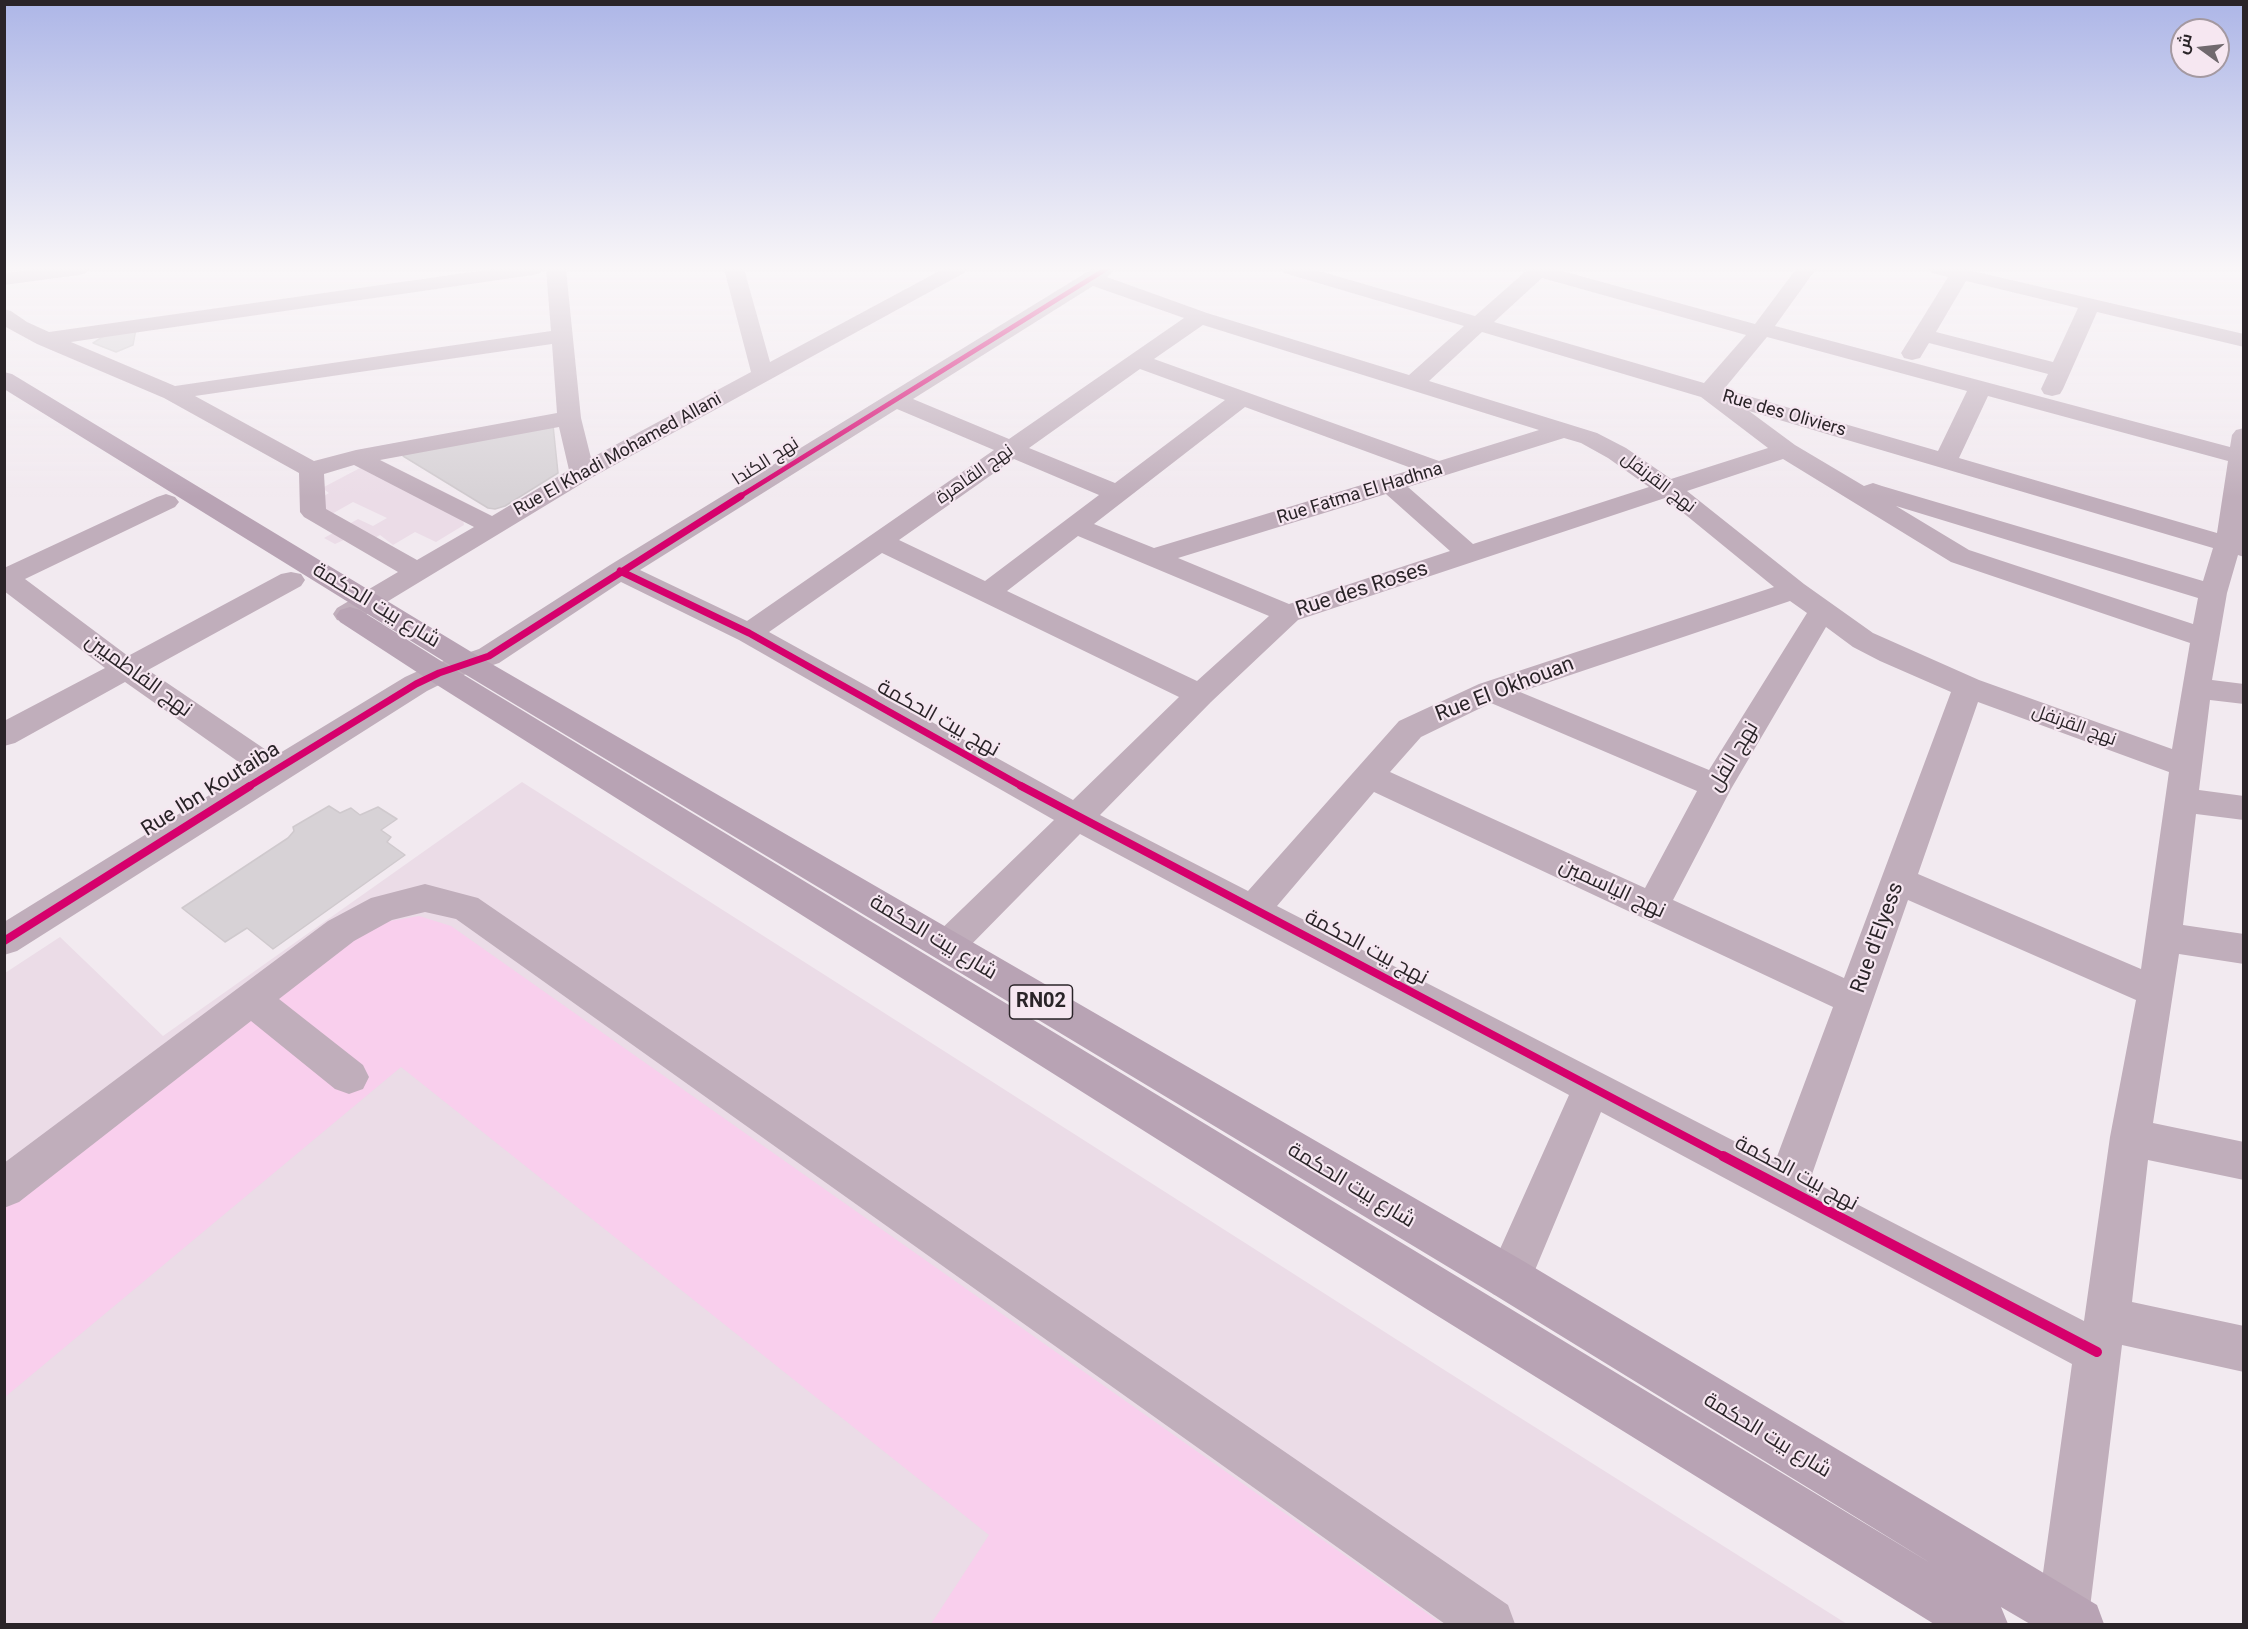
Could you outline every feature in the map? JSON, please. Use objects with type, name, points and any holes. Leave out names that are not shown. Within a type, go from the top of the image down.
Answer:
[{"type":"main road","name":"شارع بيت الحكمة","points":[[4,379],[453,668],[1982,1624]]},
{"type":"main road","name":"شارع بيت الحكمة","points":[[4,402],[291,580],[357,607]]},
{"type":"main road","name":"شارع بيت الحكمة","points":[[453,668],[947,946],[1509,1278],[2070,1620]]},
{"type":"street","points":[[59,345],[172,393],[311,470],[356,457],[569,418]]},
{"type":"street","points":[[172,393],[499,345]]},
{"type":"street","points":[[562,345],[569,418],[582,473]]},
{"type":"street","points":[[755,345],[763,375]]},
{"type":"street","name":"Rue El Khadi Mohamed Allani","points":[[357,607],[582,473],[818,345]]},
{"type":"street","name":"نهج الكندا","points":[[453,668],[489,656],[620,571],[983,345]]},
{"type":"street","name":"نهج القاهرة","points":[[749,633],[1161,345]]},
{"type":"street","name":"نهج القرنفل","points":[[1292,345],[1589,438],[1617,453],[1670,490],[1794,590],[1863,640],[1890,654],[2244,808]]},
{"type":"street","points":[[1413,383],[1455,345]]},
{"type":"street","name":"Rue des Oliviers","points":[[1546,345],[1946,460],[2236,547]]},
{"type":"street","points":[[1748,345],[1708,392],[1786,450],[1960,556],[2205,638]]},
{"type":"street","points":[[1819,345],[2241,454],[2236,547],[2213,593],[2196,688],[2156,992],[2130,1137],[2102,1336],[2070,1620]]},
{"type":"street","points":[[1903,367],[1916,345]]},
{"type":"street","points":[[1965,345],[2060,370]]},
{"type":"street","points":[[2045,404],[2071,345]]},
{"type":"street","points":[[1139,361],[1441,470]]},
{"type":"street","points":[[1946,460],[1980,388]]},
{"type":"street","points":[[987,593],[1241,399]]},
{"type":"street","points":[[895,400],[1116,494]]},
{"type":"street","name":"Rue Fatma El Hadhna","points":[[1154,557],[1565,430]]},
{"type":"street","name":"Rue des Roses","points":[[947,946],[1200,695],[1288,614],[1786,450]]},
{"type":"street","points":[[356,457],[492,526]]},
{"type":"street","points":[[311,470],[313,512],[416,571]]},
{"type":"street","points":[[1832,479],[2213,593]]},
{"type":"street","points":[[1391,485],[1469,554]]},
{"type":"street","points":[[5,578],[166,502]]},
{"type":"street","points":[[1077,526],[1288,614]]},
{"type":"street","points":[[879,541],[1200,695]]},
{"type":"street","name":"نهج بيت الحكمة","points":[[620,571],[749,633],[1078,818],[1786,1189],[2102,1336],[2244,1349]]},
{"type":"street","name":"نهج الفاطميين","points":[[5,578],[126,669],[274,771]]},
{"type":"street","points":[[4,735],[291,580]]},
{"type":"street","name":"Rue El Okhouan","points":[[1253,909],[1410,729],[1490,691],[1794,590]]},
{"type":"street","name":"نهج الفل","points":[[1652,907],[1716,786],[1822,611]]},
{"type":"street","name":"Rue Ibn Koutaiba","points":[[4,941],[416,684],[453,668]]},
{"type":"street","name":"Rue d'Elyess","points":[[1786,1189],[1900,881],[1968,687]]},
{"type":"street","points":[[2196,688],[2244,694]]},
{"type":"street","points":[[1490,691],[1716,786]]},
{"type":"street","name":"نهج الياسمين","points":[[1369,776],[1855,1000]]},
{"type":"street","points":[[1900,881],[2156,992]]},
{"type":"street","points":[[4,1188],[342,931],[383,908],[425,898],[466,908],[1489,1624]]},
{"type":"street","points":[[2162,937],[2244,949]]},
{"type":"street","points":[[251,999],[349,1077]]},
{"type":"street","points":[[1509,1278],[1592,1087]]},
{"type":"street","points":[[2130,1137],[2244,1161]]},
{"type":"shaded area","points":[[360,468],[463,520],[464,525],[436,542],[415,532],[393,545],[380,535],[360,547],[346,539],[335,544],[324,538],[358,519],[373,526],[387,518],[353,502],[330,515],[310,504],[329,493],[322,488]]},
{"type":"shaded area","points":[[522,782],[1847,1624],[5,1624],[5,973],[60,937],[163,1036]]},
{"type":"shaded area","points":[[419,916],[451,926],[1442,1624],[931,1624],[989,1535],[401,1067],[5,1397],[5,1201],[349,940],[390,921]]},
{"type":"building","points":[[98,345],[133,345],[116,352]]},
{"type":"building","points":[[553,425],[558,473],[505,506],[495,509],[488,508],[403,456],[407,451]]},
{"type":"building","points":[[329,806],[340,813],[351,808],[360,815],[378,807],[397,819],[381,830],[391,837],[387,842],[405,855],[273,949],[247,928],[225,942],[182,908],[288,838],[294,831],[293,827]]},
{"type":"cycle path","points":[[4,941],[416,684],[439,673],[489,656],[620,571],[984,345]]},
{"type":"cycle path","points":[[620,571],[749,633],[1078,818],[2097,1352]]}]
